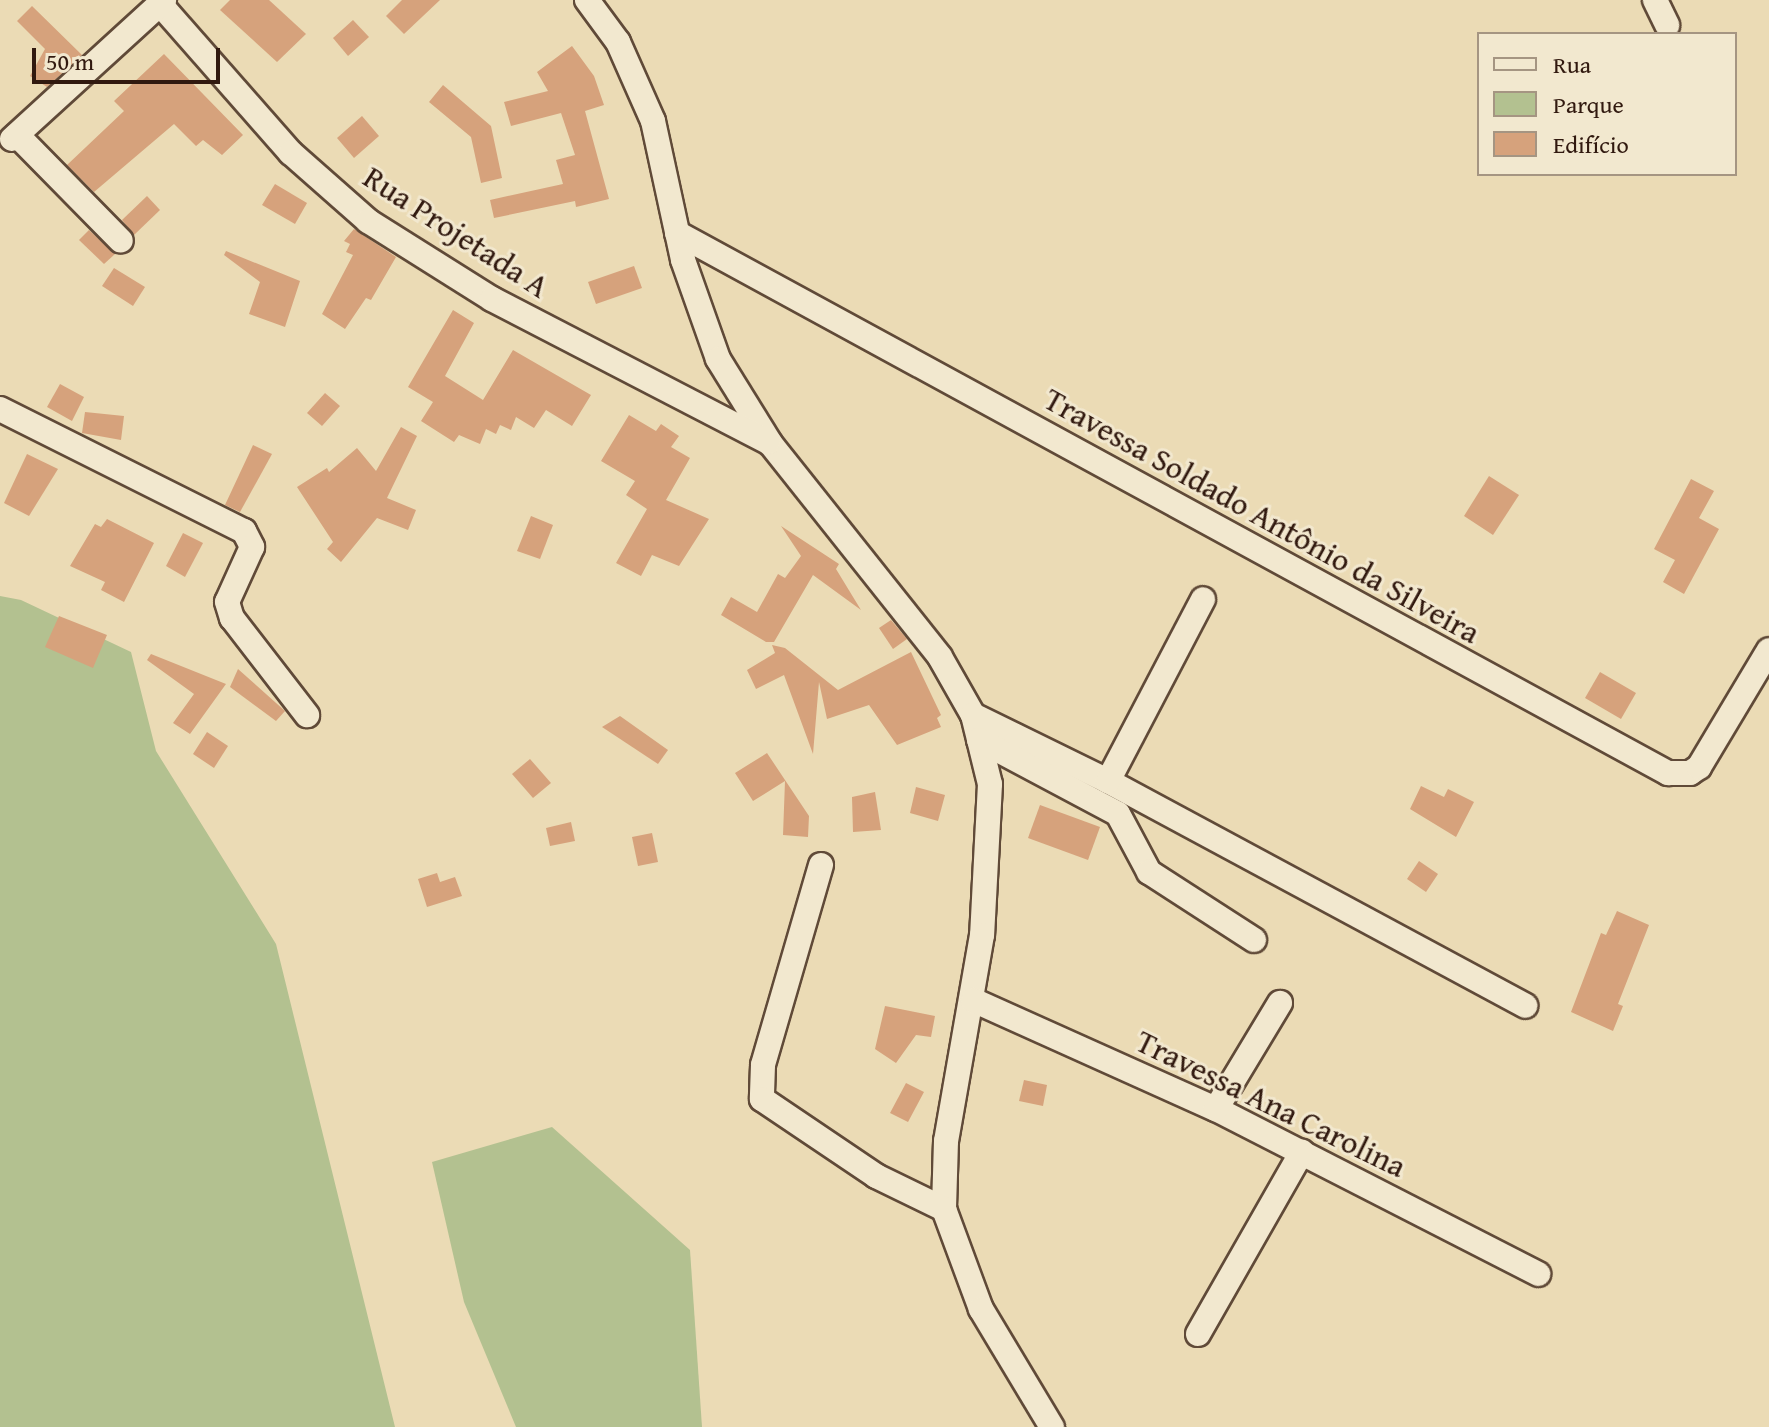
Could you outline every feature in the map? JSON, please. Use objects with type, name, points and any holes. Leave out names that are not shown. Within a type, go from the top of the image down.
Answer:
[{"type":"street","points":[[587,0],[618,42],[653,121],[698,312],[718,359],[770,443],[940,657],[973,715],[990,784],[973,1000],[946,1141],[944,1209],[981,1309],[1052,1427]]},
{"type":"street","points":[[1655,0],[1667,25]]},
{"type":"street","points":[[121,241],[15,137],[162,2]]},
{"type":"street","name":"Rua Projetada A","points":[[162,2],[291,153],[368,221],[492,299],[770,443]]},
{"type":"street","name":"Travessa Soldado Antônio da Silveira","points":[[677,233],[1668,773],[1690,773],[1699,767],[1769,650]]},
{"type":"street","points":[[0,409],[244,531],[252,547],[227,602],[232,618],[307,715]]},
{"type":"street","points":[[1108,781],[1203,599]]},
{"type":"street","points":[[973,715],[1108,781],[1525,1006]]},
{"type":"street","points":[[979,740],[1118,814],[1149,872],[1254,940]]},
{"type":"street","points":[[821,865],[763,1065],[762,1099],[876,1176],[944,1209]]},
{"type":"street","name":"Travessa Ana Carolina","points":[[973,1000],[1216,1109],[1538,1274]]},
{"type":"street","points":[[1216,1109],[1280,1003]]},
{"type":"street","points":[[1198,1334],[1302,1152]]},
{"type":"green space","points":[[0,596],[21,600],[131,652],[156,751],[276,944],[395,1427],[0,1427]]},
{"type":"green space","points":[[552,1127],[690,1250],[702,1427],[516,1427],[464,1302],[432,1162]]},
{"type":"building","points":[[230,0],[269,0],[306,34],[277,62],[220,10]]},
{"type":"building","points":[[402,0],[440,0],[404,34],[386,16]]},
{"type":"building","points":[[32,6],[82,55],[47,87],[30,76],[45,49],[17,21]]},
{"type":"building","points":[[353,20],[369,37],[348,56],[333,38]]},
{"type":"building","points":[[572,46],[594,76],[604,105],[585,111],[609,199],[576,207],[575,201],[494,218],[490,200],[563,184],[556,160],[575,155],[561,113],[511,126],[504,102],[548,91],[537,72]]},
{"type":"building","points":[[164,54],[243,135],[222,155],[203,140],[196,146],[174,124],[94,192],[67,165],[124,111],[114,101]]},
{"type":"building","points":[[443,85],[491,126],[502,178],[481,183],[471,137],[429,102]]},
{"type":"building","points":[[362,116],[379,136],[354,158],[337,138]]},
{"type":"building","points":[[275,184],[307,203],[295,224],[262,205]]},
{"type":"building","points":[[147,196],[160,210],[134,235],[122,220]]},
{"type":"building","points":[[354,229],[396,257],[371,300],[366,298],[345,329],[322,314],[353,255],[346,252],[350,244],[344,241]]},
{"type":"building","points":[[89,230],[115,254],[104,264],[79,240]]},
{"type":"building","points":[[226,251],[300,281],[285,327],[249,314],[260,282],[224,255]]},
{"type":"building","points":[[634,266],[642,288],[596,304],[588,282]]},
{"type":"building","points":[[114,268],[145,287],[133,306],[102,286]]},
{"type":"building","points":[[453,310],[474,323],[445,376],[483,400],[513,350],[591,395],[572,426],[546,410],[534,428],[516,417],[511,430],[500,425],[496,434],[486,429],[480,444],[459,435],[454,442],[421,421],[433,402],[408,387]]},
{"type":"building","points":[[60,384],[84,397],[72,421],[47,407]]},
{"type":"building","points":[[325,393],[340,406],[322,426],[307,413]]},
{"type":"building","points":[[85,412],[124,416],[121,440],[82,433]]},
{"type":"building","points":[[629,415],[656,431],[661,424],[679,436],[671,447],[690,458],[666,500],[709,519],[679,566],[652,555],[641,576],[616,563],[647,509],[626,495],[635,481],[601,461]]},
{"type":"building","points":[[401,427],[417,436],[387,498],[416,510],[408,530],[377,518],[341,562],[327,549],[333,542],[297,487],[327,468],[329,472],[357,448],[376,471]]},
{"type":"building","points":[[253,445],[272,454],[240,512],[225,505]]},
{"type":"building","points":[[27,454],[58,469],[29,516],[4,503]]},
{"type":"building","points":[[1489,476],[1519,495],[1493,535],[1464,516]]},
{"type":"building","points":[[1691,479],[1714,491],[1699,518],[1719,529],[1684,594],[1663,582],[1675,560],[1654,549]]},
{"type":"building","points":[[531,516],[553,525],[540,559],[517,551]]},
{"type":"building","points":[[107,519],[154,543],[124,602],[101,590],[105,582],[70,566],[95,524],[101,527]]},
{"type":"building","points":[[781,526],[839,564],[836,569],[861,610],[813,575],[774,642],[766,642],[721,615],[731,597],[757,612],[778,574],[785,578],[801,556]]},
{"type":"building","points":[[183,533],[203,543],[185,577],[166,566]]},
{"type":"building","points":[[59,616],[107,635],[93,668],[45,647]]},
{"type":"building","points":[[891,620],[907,639],[893,649],[879,628]]},
{"type":"building","points":[[772,645],[785,648],[838,690],[911,652],[941,715],[937,718],[941,727],[897,745],[869,705],[827,719],[819,682],[813,754],[784,675],[756,689],[747,670],[775,653]]},
{"type":"building","points":[[151,654],[226,684],[190,734],[173,723],[194,694],[147,660]]},
{"type":"building","points":[[238,669],[285,711],[276,721],[230,687]]},
{"type":"building","points":[[1600,672],[1636,693],[1621,719],[1585,698]]},
{"type":"building","points":[[620,716],[668,750],[658,764],[602,727]]},
{"type":"building","points":[[207,732],[228,746],[214,768],[193,754]]},
{"type":"building","points":[[767,753],[809,816],[808,837],[783,835],[785,781],[753,801],[735,773]]},
{"type":"building","points":[[530,759],[551,783],[533,798],[512,774]]},
{"type":"building","points":[[1421,786],[1444,797],[1448,789],[1474,802],[1456,837],[1410,809]]},
{"type":"building","points":[[916,787],[945,795],[938,821],[910,813]]},
{"type":"building","points":[[875,792],[881,830],[853,832],[852,797]]},
{"type":"building","points":[[1040,805],[1100,827],[1088,860],[1028,838]]},
{"type":"building","points":[[571,822],[575,841],[550,846],[546,828]]},
{"type":"building","points":[[652,833],[658,862],[638,866],[632,837]]},
{"type":"building","points":[[1419,861],[1438,874],[1426,892],[1407,879]]},
{"type":"building","points":[[437,873],[440,882],[455,877],[462,896],[427,907],[418,879]]},
{"type":"building","points":[[1617,911],[1649,925],[1618,1004],[1623,1006],[1613,1031],[1571,1012],[1601,933],[1606,935]]},
{"type":"building","points":[[885,1006],[935,1016],[931,1037],[916,1035],[896,1063],[875,1049]]},
{"type":"building","points":[[1024,1080],[1047,1085],[1043,1106],[1019,1101]]},
{"type":"building","points":[[906,1083],[924,1092],[908,1122],[890,1113]]}]
